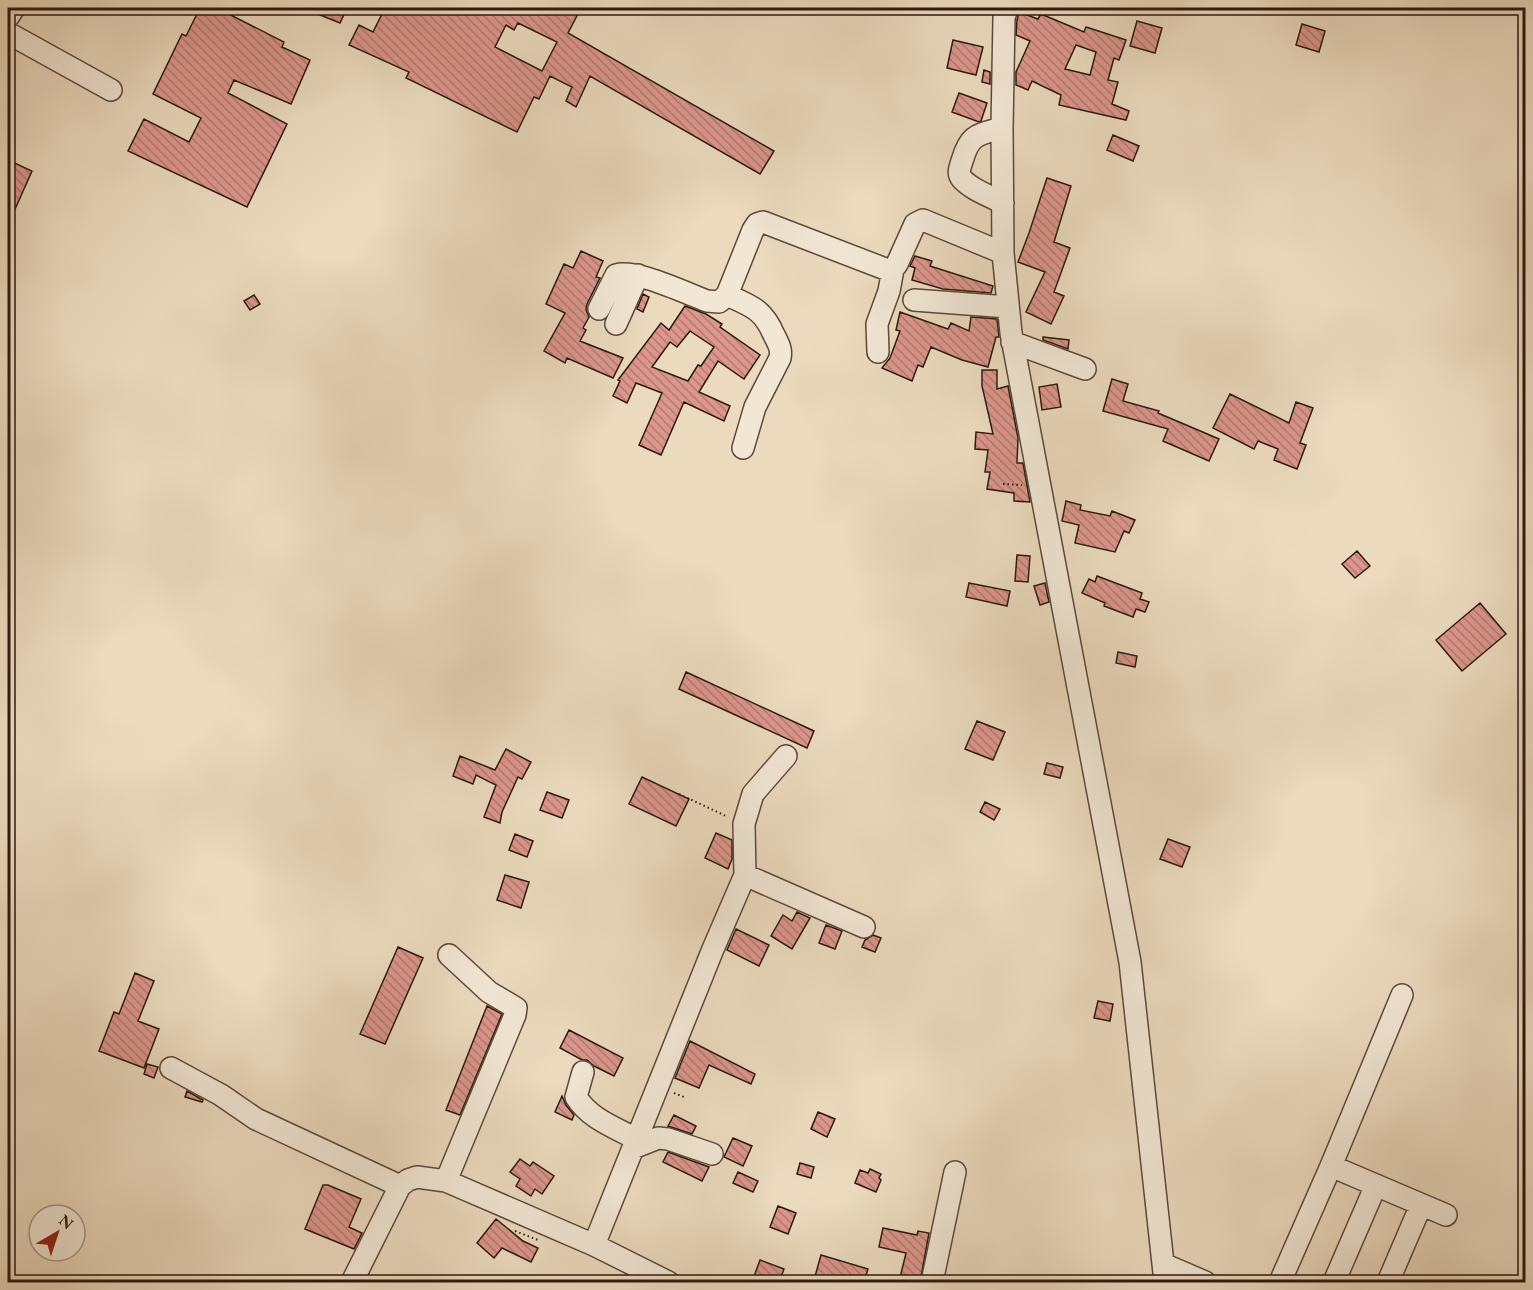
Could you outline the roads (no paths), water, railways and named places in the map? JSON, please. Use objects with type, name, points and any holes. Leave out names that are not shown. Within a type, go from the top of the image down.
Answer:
[{"type":"street","points":[[8,17],[14,8]]},
{"type":"street","points":[[1006,8],[1002,128],[1003,202],[1004,253],[1012,342],[1130,962],[1150,1127],[1164,1273],[1205,1282]]},
{"type":"street","points":[[8,33],[111,90]]},
{"type":"street","points":[[1002,128],[978,135],[970,140],[959,171],[960,176],[967,183],[1003,202]]},
{"type":"street","points":[[878,352],[877,324],[889,291],[893,269],[915,224],[923,220],[1004,253]]},
{"type":"street","points":[[599,309],[616,274],[624,272],[707,301],[718,302],[727,295],[753,230],[757,224],[763,222],[888,270],[893,269]]},
{"type":"street","points":[[616,324],[638,275]]},
{"type":"street","points":[[727,295],[764,315],[782,350],[755,407],[743,448]]},
{"type":"street","points":[[914,300],[1008,307]]},
{"type":"street","points":[[1012,342],[1085,369]]},
{"type":"street","points":[[594,1245],[745,875],[744,824],[753,794],[786,756]]},
{"type":"street","points":[[745,875],[864,927]]},
{"type":"street","points":[[446,1181],[516,1015],[516,1008],[489,992],[449,955]]},
{"type":"street","points":[[1280,1282],[1402,995]]},
{"type":"street","points":[[171,1068],[221,1095],[256,1119],[400,1186]]},
{"type":"street","points":[[583,1072],[576,1097],[582,1106],[634,1144],[668,1138],[712,1154]]},
{"type":"street","points":[[1331,1166],[1446,1215]]},
{"type":"street","points":[[932,1282],[955,1172]]},
{"type":"street","points":[[352,1282],[400,1186],[417,1177],[446,1181],[594,1245],[659,1280]]},
{"type":"street","points":[[1334,1282],[1376,1185]]},
{"type":"street","points":[[1388,1282],[1421,1205]]}]
